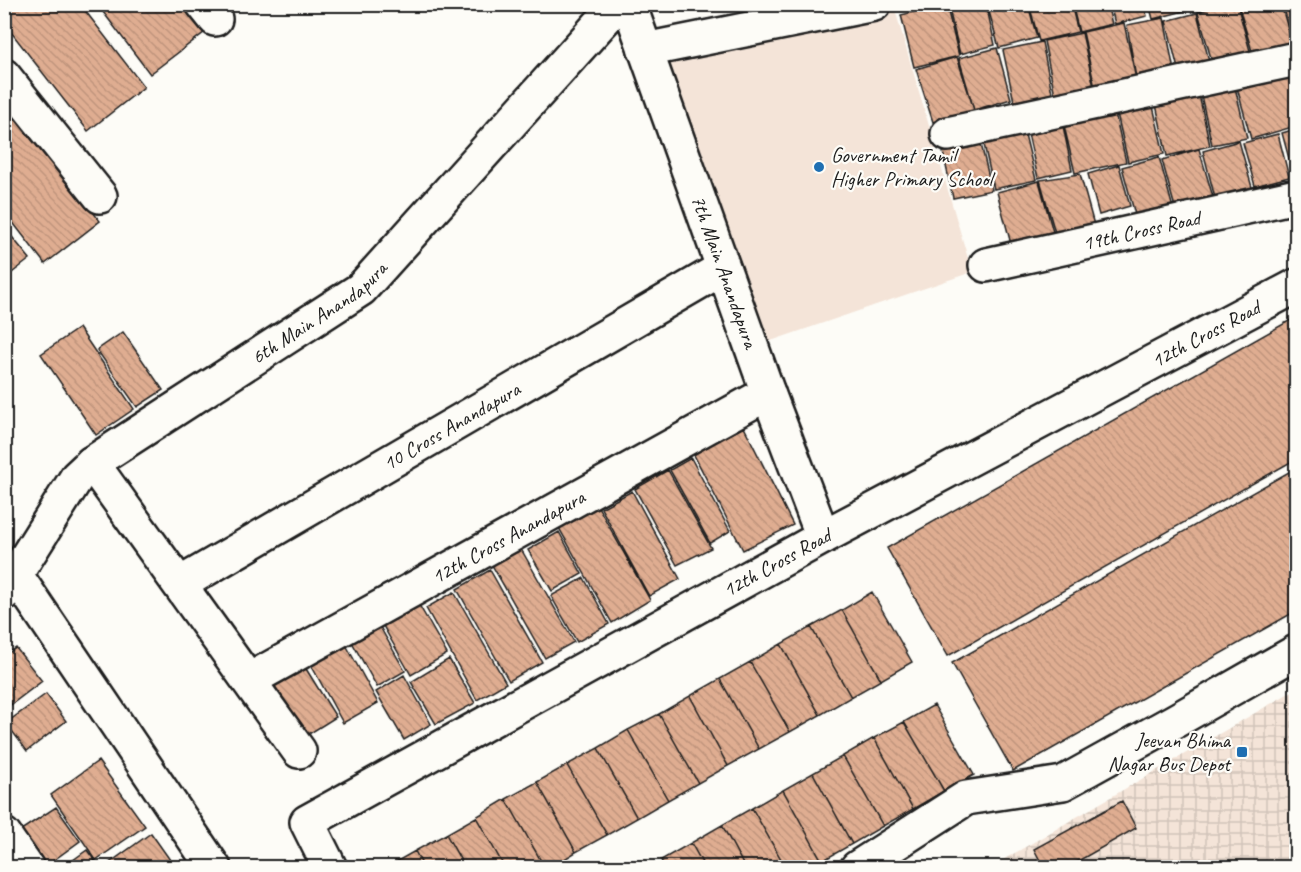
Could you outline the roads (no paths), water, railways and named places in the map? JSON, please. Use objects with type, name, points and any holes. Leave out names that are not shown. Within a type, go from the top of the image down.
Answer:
[{"type":"street","name":"6th Main Anandapura","points":[[10,584],[77,477],[92,463],[361,289],[618,4]]},
{"type":"street","name":"7th Main Anandapura","points":[[629,4],[768,393],[823,537]]},
{"type":"street","points":[[645,50],[874,4]]},
{"type":"street","points":[[948,134],[1296,58]]},
{"type":"street","points":[[4,76],[100,196]]},
{"type":"street","name":"19th Cross Road","points":[[986,265],[1296,196]]},
{"type":"street","name":"10 Cross Anandapura","points":[[180,584],[723,268]]},
{"type":"street","name":"12th Cross Road","points":[[330,867],[307,822],[823,537],[1296,286]]},
{"type":"street","name":"12th Cross Anandapura","points":[[249,680],[768,393]]},
{"type":"street","points":[[92,463],[299,751]]},
{"type":"street","points":[[10,584],[214,867]]},
{"type":"street","points":[[857,867],[966,798],[1063,783],[1296,652]]},
{"type":"street","points":[[4,835],[27,867]]},
{"type":"place","name":"Government Tamil Higher Primary School","points":[[819,167]]},
{"type":"place","name":"Jeevan Bhima Nagar Bus Depot","points":[[1242,752]]}]
